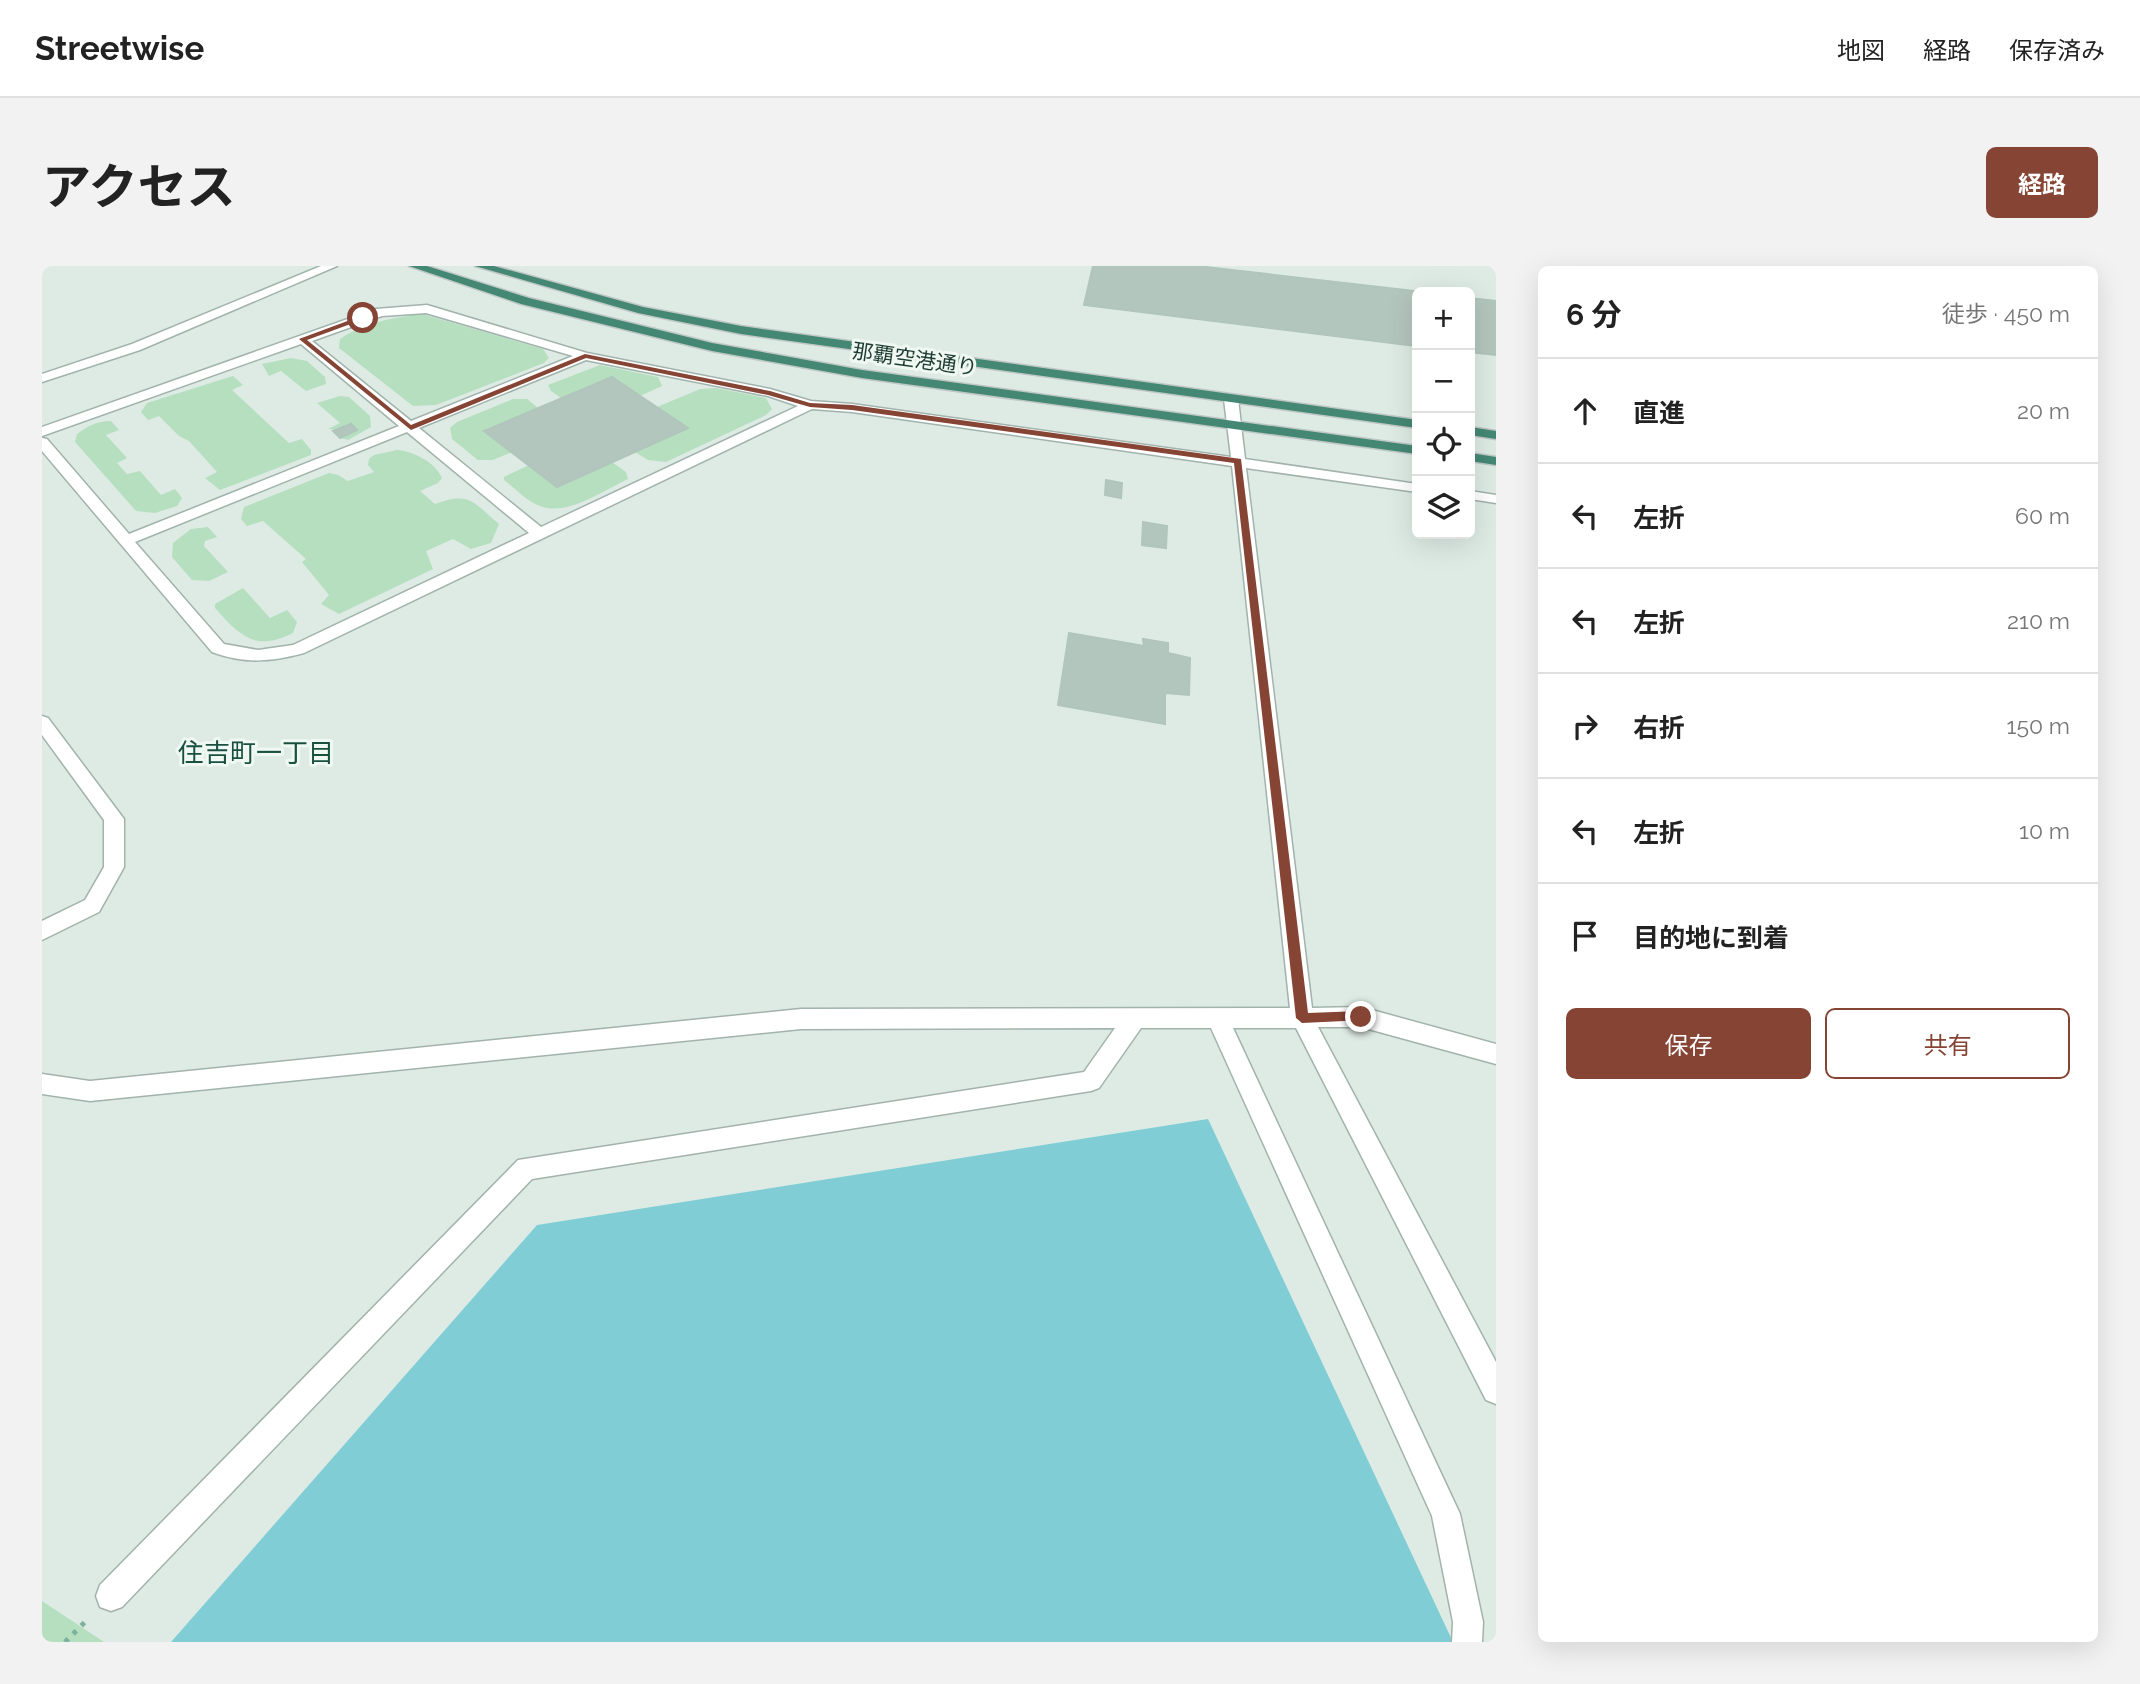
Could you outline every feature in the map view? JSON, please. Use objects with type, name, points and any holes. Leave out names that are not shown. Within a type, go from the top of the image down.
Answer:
[{"type":"highway","name":"那覇空港通り","points":[[415,266],[525,301],[635,331],[712,347],[862,374],[1412,449]]},
{"type":"highway","name":"那覇空港通り","points":[[481,266],[642,310],[741,330],[1412,423]]},
{"type":"highway","points":[[1475,432],[1496,435]]},
{"type":"highway","points":[[1475,458],[1496,461]]},
{"type":"lane","points":[[42,378],[136,347],[331,266]]},
{"type":"lane","points":[[42,432],[380,312],[413,308],[427,309],[585,356],[770,393],[810,405],[852,408],[1412,487]]},
{"type":"lane","points":[[302,339],[540,534]]},
{"type":"lane","points":[[126,540],[585,356]]},
{"type":"lane","points":[[1231,399],[1302,1018],[1496,1390]]},
{"type":"lane","points":[[42,442],[218,648],[237,656],[257,658],[298,649],[810,405]]},
{"type":"lane","points":[[1475,496],[1496,499]]},
{"type":"lane","points":[[42,722],[114,820],[114,867],[92,906],[42,931]]},
{"type":"lane","points":[[42,1084],[90,1091],[801,1019],[1361,1017],[1496,1054]]},
{"type":"lane","points":[[111,1596],[527,1168],[1091,1081],[1135,1018]]},
{"type":"lane","points":[[1218,1018],[1446,1514],[1468,1622],[1467,1642]]},
{"type":"green space","points":[[422,314],[543,349],[549,358],[544,363],[436,405],[413,406],[339,348],[340,339],[349,333],[390,319]]},
{"type":"green space","points":[[291,358],[307,361],[325,377],[326,384],[306,391],[281,371],[269,376],[262,364]]},
{"type":"green space","points":[[600,365],[658,377],[662,386],[640,396],[612,377],[561,398],[551,391],[548,385]]},
{"type":"green space","points":[[233,376],[243,385],[232,390],[289,443],[302,439],[311,450],[311,455],[220,490],[205,478],[217,472],[189,441],[179,436],[159,416],[148,420],[141,412],[147,403]]},
{"type":"green space","points":[[716,388],[766,398],[772,409],[766,415],[666,462],[648,460],[635,452],[688,428],[657,407],[700,389]]},
{"type":"green space","points":[[340,396],[349,397],[370,416],[371,427],[348,440],[340,438],[357,430],[328,429],[340,423],[317,403]]},
{"type":"green space","points":[[513,399],[527,399],[538,408],[484,430],[512,452],[493,460],[478,460],[452,439],[450,428],[457,422]]},
{"type":"green space","points":[[111,421],[119,430],[106,435],[127,458],[117,463],[127,474],[140,471],[161,495],[175,489],[182,498],[177,506],[155,513],[136,511],[75,442],[77,434],[85,429],[97,423]]},
{"type":"green space","points":[[397,450],[423,458],[439,472],[442,478],[438,483],[420,491],[435,504],[464,499],[477,505],[499,524],[491,543],[471,549],[453,539],[426,551],[433,569],[339,614],[321,604],[329,595],[302,562],[306,559],[263,521],[247,526],[241,519],[244,507],[329,473],[348,481],[374,472],[368,465],[369,459],[374,455]]},
{"type":"green space","points":[[612,462],[626,472],[628,479],[585,501],[562,508],[535,504],[504,480],[504,477],[529,465],[558,487]]},
{"type":"green space","points":[[208,527],[217,537],[205,541],[204,546],[228,572],[209,581],[192,580],[172,557],[173,543],[191,529]]},
{"type":"green space","points":[[243,588],[270,618],[287,610],[297,622],[293,633],[280,639],[258,641],[232,626],[215,608],[215,604]]},
{"type":"green space","points":[[42,1601],[104,1642],[42,1642]]},
{"type":"water","points":[[1208,1119],[1453,1642],[171,1642],[537,1225]]},
{"type":"building","points":[[1093,266],[1197,266],[1412,291],[1412,345],[1084,305]]},
{"type":"building","points":[[1475,299],[1496,301],[1496,355],[1475,353]]},
{"type":"building","points":[[612,377],[688,428],[557,487],[484,431]]},
{"type":"building","points":[[351,424],[357,430],[340,438],[333,431]]},
{"type":"building","points":[[1106,480],[1122,483],[1121,498],[1105,495]]},
{"type":"building","points":[[1143,522],[1167,526],[1166,548],[1142,545]]},
{"type":"building","points":[[1069,633],[1144,646],[1143,639],[1168,643],[1168,653],[1190,658],[1189,695],[1165,693],[1165,724],[1058,705]]},
{"type":"district","name":"住吉町一丁目","points":[[256,753]]},
{"type":"route","points":[[363,318],[302,339],[411,428],[585,356],[770,393],[810,405],[852,408],[1238,461],[1302,1018],[1361,1017]]}]
